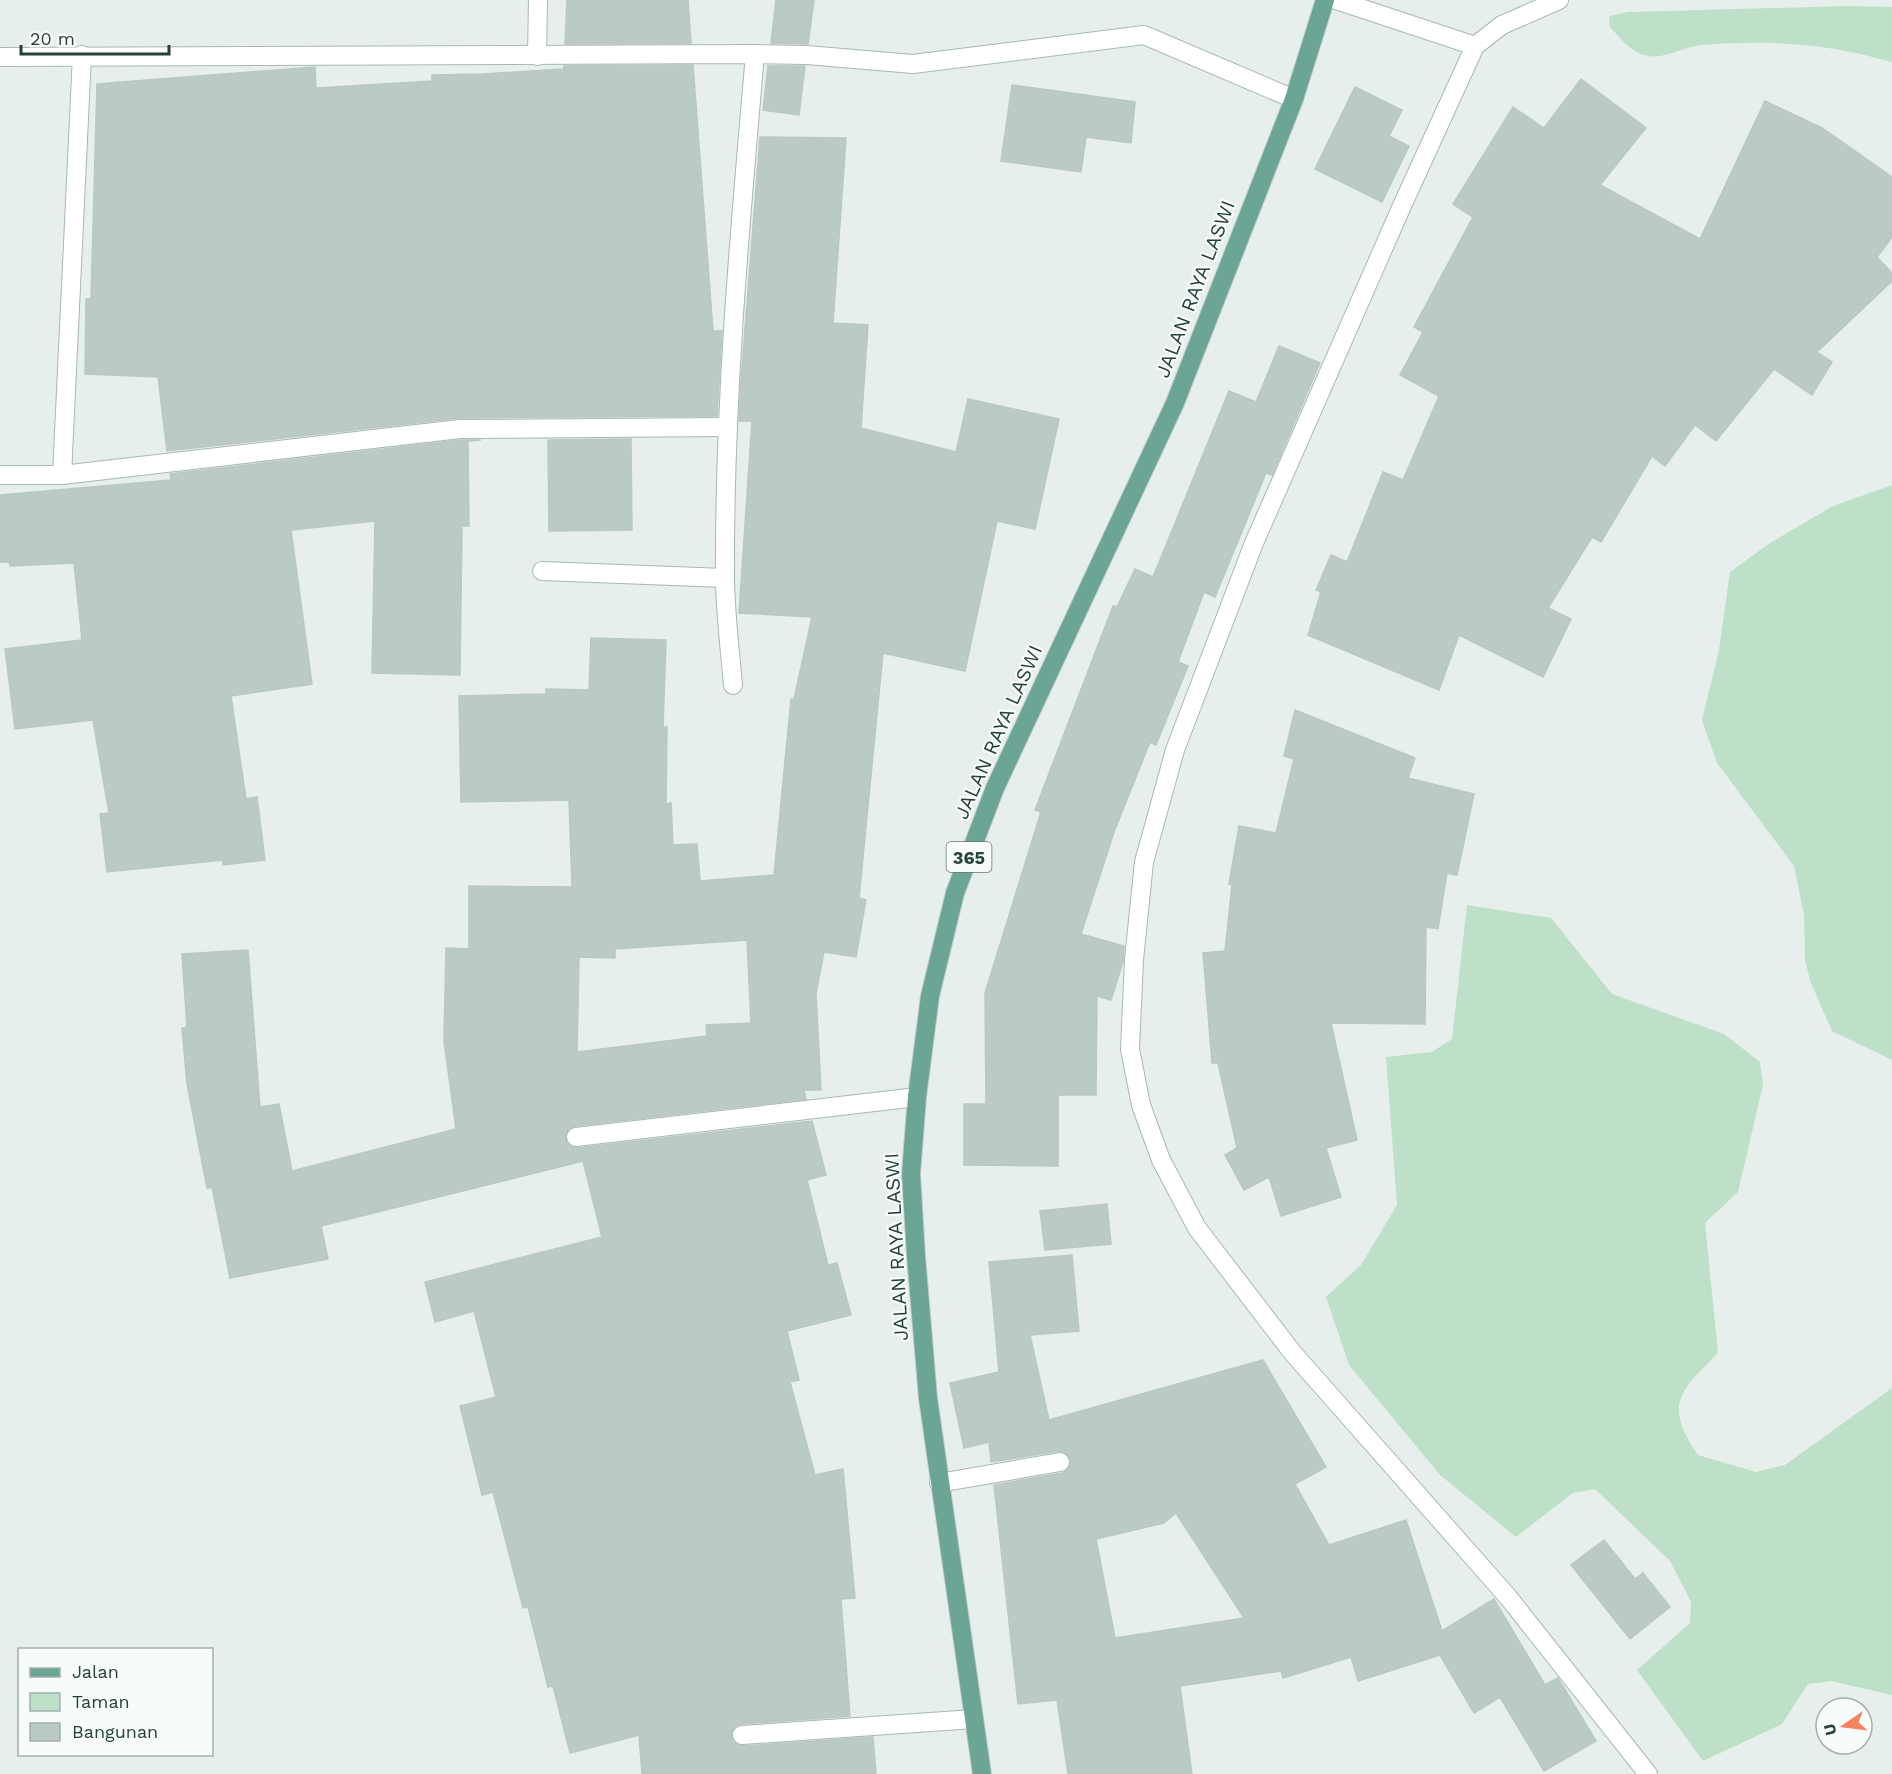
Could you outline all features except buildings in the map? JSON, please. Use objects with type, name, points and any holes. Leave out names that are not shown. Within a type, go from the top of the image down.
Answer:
[{"type":"main road","name":"JALAN RAYA LASWI","points":[[982,1774],[928,1398],[916,1256],[911,1174],[917,1097],[930,996],[955,893],[995,788],[1175,404],[1294,99],[1325,0]]},
{"type":"street","points":[[537,56],[538,0]]},
{"type":"street","points":[[1336,0],[1475,46]]},
{"type":"street","points":[[1559,0],[1502,25],[1475,46],[1254,543],[1176,750],[1144,862],[1134,960],[1130,1049],[1141,1106],[1161,1160],[1197,1228],[1292,1352],[1508,1597],[1648,1774]]},
{"type":"street","points":[[0,57],[755,54],[807,55],[913,64],[1144,35],[1294,99]]},
{"type":"street","points":[[733,685],[725,578],[728,427],[736,282],[755,54]]},
{"type":"street","points":[[63,475],[82,55]]},
{"type":"street","points":[[0,475],[63,475],[460,429],[728,427]]},
{"type":"street","points":[[542,571],[725,578]]},
{"type":"street","points":[[576,1137],[917,1097]]},
{"type":"street","points":[[939,1483],[1060,1462]]},
{"type":"street","points":[[742,1735],[974,1719]]},
{"type":"green space","points":[[1849,6],[1892,7],[1892,62],[1820,47],[1775,43],[1702,45],[1662,56],[1649,56],[1637,52],[1623,41],[1610,27],[1609,16],[1628,12]]},
{"type":"green space","points":[[1892,485],[1892,1060],[1832,1031],[1811,983],[1805,961],[1804,915],[1794,866],[1717,763],[1702,720],[1719,650],[1730,572],[1770,543],[1833,506]]},
{"type":"green space","points":[[1467,905],[1551,918],[1612,994],[1724,1034],[1760,1062],[1763,1085],[1738,1192],[1705,1223],[1718,1353],[1686,1389],[1679,1411],[1681,1423],[1698,1455],[1756,1472],[1785,1465],[1892,1388],[1892,1695],[1831,1681],[1808,1684],[1782,1724],[1703,1761],[1637,1670],[1690,1623],[1691,1602],[1670,1561],[1595,1489],[1573,1493],[1516,1537],[1440,1475],[1349,1365],[1326,1297],[1361,1265],[1397,1205],[1386,1057],[1432,1052],[1452,1039]]}]
